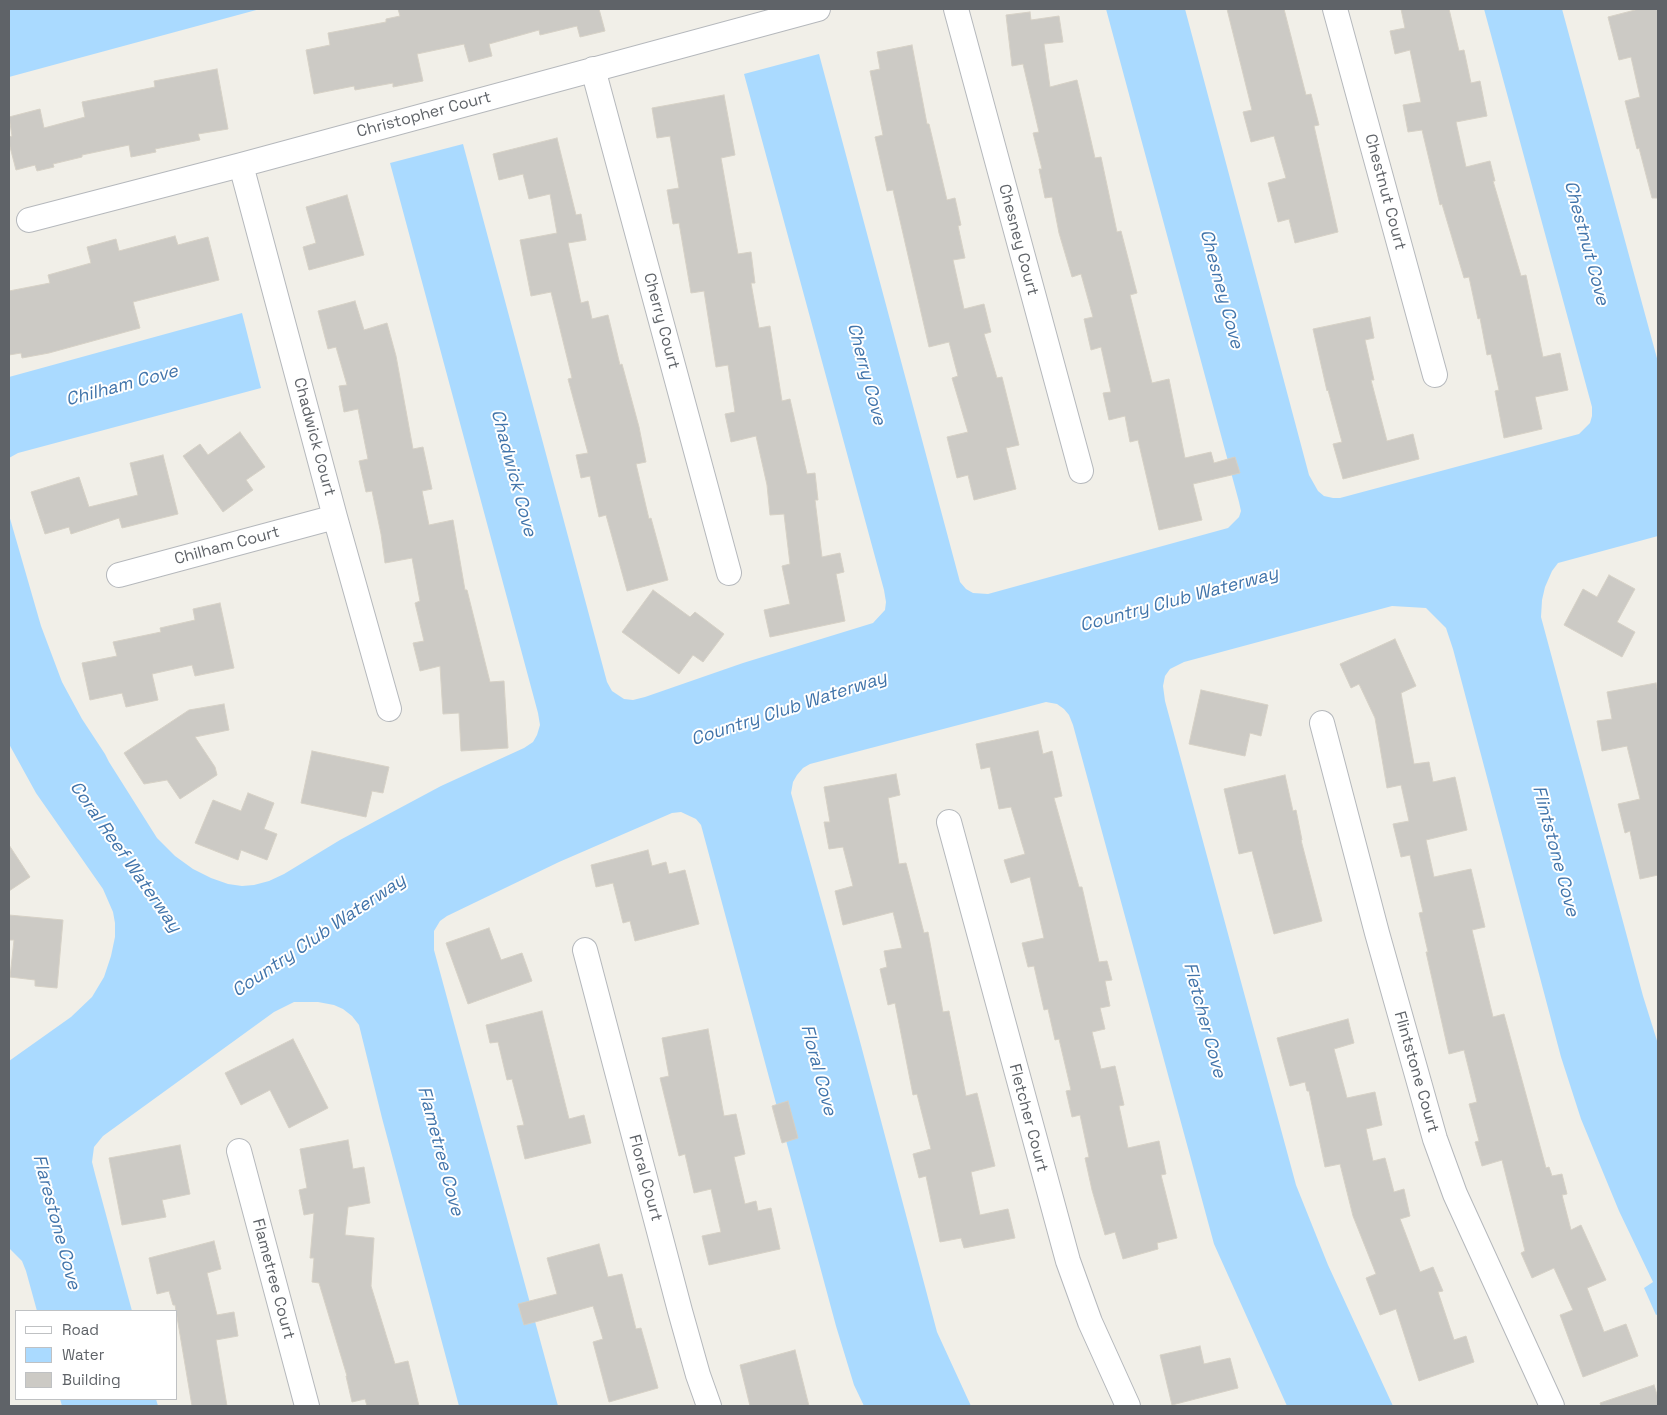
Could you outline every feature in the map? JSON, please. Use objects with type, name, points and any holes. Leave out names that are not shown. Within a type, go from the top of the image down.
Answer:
[{"type":"street","name":"Christopher Court","points":[[29,220],[241,165],[818,9]]},
{"type":"street","name":"Chesney Court","points":[[956,9],[1081,472]]},
{"type":"street","name":"Chestnut Court","points":[[1335,9],[1435,375]]},
{"type":"street","name":"Cherry Court","points":[[593,69],[729,573]]},
{"type":"street","name":"Chadwick Court","points":[[241,165],[335,517],[389,709]]},
{"type":"street","name":"Chilham Court","points":[[119,575],[335,517]]},
{"type":"street","name":"Flintstone Court","points":[[1322,723],[1377,933],[1435,1139],[1455,1194],[1552,1406]]},
{"type":"street","name":"Fletcher Court","points":[[950,822],[1068,1261],[1090,1322],[1128,1406]]},
{"type":"street","name":"Floral Court","points":[[585,950],[680,1311],[709,1406]]},
{"type":"street","name":"Flametree Court","points":[[239,1151],[307,1406]]},
{"type":"water","points":[[9,9],[260,9],[9,77]]},
{"type":"water","points":[[1106,9],[1185,9],[1309,475],[1318,491],[1324,496],[1340,498],[1579,434],[1590,423],[1592,407],[1484,9],[1562,9],[1658,362],[1658,536],[1558,563],[1545,587],[1541,617],[1643,996],[1658,1044],[1658,1314],[1656,1315],[1644,1288],[1653,1282],[1619,1211],[1581,1119],[1561,1057],[1446,628],[1426,608],[1392,606],[1184,662],[1170,669],[1165,676],[1163,686],[1165,701],[1296,1185],[1328,1265],[1393,1406],[1287,1406],[1214,1244],[1073,725],[1064,709],[1057,704],[1046,702],[810,764],[797,775],[793,782],[791,793],[858,1034],[937,1332],[971,1406],[864,1406],[854,1385],[836,1326],[701,825],[696,819],[681,812],[672,813],[559,862],[447,916],[440,921],[434,931],[434,950],[558,1406],[459,1406],[359,1025],[343,1009],[318,1002],[294,1002],[274,1012],[103,1136],[94,1147],[92,1162],[132,1310],[37,1310],[22,1261],[9,1248],[9,1061],[71,1017],[92,997],[104,977],[111,956],[115,937],[115,923],[113,912],[103,889],[36,793],[9,744],[9,515],[41,626],[62,682],[82,719],[157,838],[175,856],[193,869],[211,878],[228,884],[242,886],[269,881],[340,840],[441,786],[524,748],[533,742],[537,735],[540,725],[538,713],[390,163],[463,144],[607,682],[612,691],[624,699],[633,700],[645,697],[743,663],[873,623],[885,610],[884,590],[744,74],[819,54],[960,582],[966,589],[973,593],[988,594],[1228,528],[1239,517],[1241,511]]},
{"type":"water","name":"Chilham Cove","points":[[242,313],[261,388],[18,453],[9,458],[9,377]]},
{"type":"water","points":[[60,1400],[156,1400],[158,1406],[62,1406]]},
{"type":"building","points":[[398,9],[599,9],[605,31],[580,37],[577,26],[540,35],[539,30],[489,44],[492,56],[469,62],[464,44],[417,54],[423,81],[393,87],[393,83],[355,90],[354,86],[314,94],[306,50],[330,45],[328,33],[386,22],[386,19],[400,16]]},
{"type":"building","points":[[1227,9],[1284,9],[1306,95],[1311,94],[1319,125],[1314,126],[1338,232],[1295,243],[1289,219],[1278,222],[1268,183],[1286,178],[1274,136],[1251,142],[1243,112],[1252,110]]},
{"type":"building","points":[[1401,9],[1449,9],[1459,51],[1464,50],[1471,83],[1480,81],[1487,116],[1456,122],[1466,167],[1490,161],[1495,181],[1493,181],[1521,276],[1526,275],[1543,357],[1560,353],[1568,390],[1535,397],[1542,429],[1504,438],[1495,391],[1499,390],[1491,354],[1487,355],[1469,277],[1464,278],[1442,204],[1440,205],[1422,130],[1408,132],[1403,105],[1421,102],[1410,50],[1395,54],[1390,31],[1405,28]]},
{"type":"building","points":[[1639,9],[1658,9],[1658,198],[1652,198],[1625,101],[1640,97],[1631,57],[1619,60],[1608,17]]},
{"type":"building","points":[[1030,12],[1031,20],[1059,16],[1063,42],[1044,44],[1050,87],[1077,80],[1095,158],[1101,157],[1117,232],[1121,231],[1137,293],[1130,295],[1152,383],[1169,379],[1185,458],[1211,452],[1214,463],[1235,457],[1240,473],[1193,484],[1202,520],[1159,530],[1138,440],[1130,442],[1125,416],[1109,420],[1103,393],[1111,392],[1101,347],[1091,350],[1084,319],[1093,317],[1081,274],[1072,277],[1059,233],[1052,197],[1045,198],[1039,169],[1042,169],[1033,133],[1039,132],[1023,64],[1012,66],[1006,15]]},
{"type":"building","points":[[912,45],[927,124],[929,124],[947,200],[955,198],[961,225],[958,226],[965,258],[953,260],[964,309],[984,304],[991,332],[984,334],[997,378],[1002,377],[1019,445],[1006,448],[1016,489],[974,500],[968,475],[957,478],[947,437],[968,432],[952,378],[958,376],[949,342],[929,347],[893,190],[887,191],[875,137],[883,135],[870,71],[880,69],[877,52]]},
{"type":"building","points":[[217,69],[228,129],[198,134],[200,140],[155,149],[156,152],[131,157],[129,145],[82,155],[82,157],[53,164],[54,167],[37,171],[35,165],[16,170],[9,143],[9,137],[12,136],[9,117],[40,109],[44,128],[85,117],[82,102],[155,87],[154,81]]},
{"type":"building","points":[[724,95],[735,155],[721,158],[738,254],[751,252],[755,283],[751,283],[759,328],[770,326],[782,401],[790,399],[807,474],[815,473],[818,500],[815,500],[822,557],[840,553],[844,572],[836,574],[845,621],[770,637],[764,610],[790,604],[782,566],[790,564],[784,514],[770,515],[767,485],[756,436],[731,442],[725,414],[735,412],[728,365],[716,367],[704,291],[691,293],[679,223],[673,224],[667,190],[679,188],[670,136],[657,138],[652,108]]},
{"type":"building","points":[[557,138],[576,215],[581,214],[586,240],[568,243],[581,303],[588,301],[592,319],[608,315],[620,365],[622,364],[639,427],[646,462],[636,464],[649,519],[651,518],[668,580],[627,591],[606,515],[599,517],[590,476],[581,478],[576,455],[588,453],[568,379],[572,378],[551,292],[531,296],[520,240],[557,233],[550,194],[529,199],[523,174],[499,180],[493,154]]},
{"type":"building","points":[[347,195],[364,255],[309,270],[303,247],[316,243],[306,207]]},
{"type":"building","points":[[175,236],[178,245],[208,237],[219,280],[133,302],[140,328],[49,353],[22,358],[21,353],[9,355],[9,291],[50,283],[48,275],[91,263],[87,247],[116,239],[119,251]]},
{"type":"building","points":[[355,301],[364,330],[387,323],[396,356],[413,449],[423,447],[432,489],[422,491],[429,525],[453,520],[465,590],[467,590],[490,682],[504,681],[508,748],[461,751],[459,713],[443,714],[440,666],[420,671],[413,643],[424,641],[415,603],[420,601],[412,558],[385,563],[372,491],[366,492],[359,461],[368,459],[358,409],[344,412],[339,386],[347,385],[336,347],[328,349],[318,311]]},
{"type":"building","points":[[1370,317],[1374,338],[1365,340],[1374,380],[1371,380],[1387,441],[1413,434],[1419,459],[1343,479],[1333,444],[1342,442],[1327,391],[1313,329]]},
{"type":"building","points":[[240,432],[265,467],[246,480],[253,490],[223,512],[183,456],[200,444],[208,455]]},
{"type":"building","points":[[163,455],[178,514],[122,528],[119,518],[71,534],[69,527],[45,534],[31,492],[79,477],[89,507],[138,495],[130,463]]},
{"type":"building","points":[[1609,575],[1635,589],[1617,622],[1635,632],[1622,657],[1564,625],[1583,589],[1597,597]]},
{"type":"building","points":[[653,590],[690,617],[695,612],[724,634],[703,662],[693,655],[679,674],[622,632]]},
{"type":"building","points":[[220,603],[234,668],[195,676],[192,665],[152,674],[158,700],[126,707],[122,693],[90,700],[82,663],[117,656],[113,642],[161,632],[160,628],[195,620],[193,609]]},
{"type":"building","points":[[1395,639],[1416,686],[1401,693],[1414,764],[1429,762],[1433,782],[1455,777],[1467,830],[1426,840],[1434,877],[1471,869],[1485,927],[1472,930],[1493,1017],[1504,1014],[1546,1168],[1549,1167],[1552,1176],[1562,1174],[1567,1194],[1562,1195],[1571,1230],[1581,1225],[1606,1280],[1587,1288],[1604,1332],[1626,1324],[1638,1356],[1583,1377],[1560,1315],[1573,1310],[1554,1268],[1532,1278],[1521,1253],[1525,1251],[1502,1160],[1482,1166],[1475,1142],[1479,1141],[1469,1104],[1477,1102],[1464,1050],[1449,1054],[1426,952],[1428,952],[1419,913],[1423,912],[1410,855],[1401,857],[1393,824],[1409,821],[1401,785],[1387,788],[1375,718],[1359,684],[1351,688],[1340,664]]},
{"type":"building","points":[[1656,683],[1658,694],[1658,875],[1640,879],[1630,831],[1625,833],[1618,804],[1640,799],[1627,746],[1602,751],[1597,721],[1612,719],[1607,692]]},
{"type":"building","points":[[1201,690],[1268,705],[1261,736],[1250,733],[1245,756],[1189,744]]},
{"type":"building","points":[[224,704],[229,730],[195,737],[215,767],[217,775],[180,799],[167,780],[144,784],[124,753],[189,710]]},
{"type":"building","points":[[1038,731],[1043,754],[1052,751],[1062,796],[1054,798],[1079,887],[1082,887],[1099,962],[1107,961],[1112,980],[1105,981],[1110,1006],[1100,1008],[1105,1029],[1092,1032],[1101,1069],[1115,1066],[1124,1105],[1119,1106],[1128,1148],[1159,1141],[1166,1174],[1161,1175],[1177,1238],[1157,1243],[1158,1249],[1123,1259],[1115,1232],[1105,1235],[1085,1158],[1089,1157],[1080,1115],[1072,1117],[1066,1091],[1071,1090],[1059,1039],[1055,1040],[1048,1009],[1044,1010],[1034,966],[1028,967],[1022,943],[1044,938],[1030,877],[1011,883],[1004,860],[1025,854],[1011,807],[999,809],[990,767],[981,769],[976,744]]},
{"type":"building","points":[[312,751],[389,767],[383,793],[372,791],[366,817],[301,803]]},
{"type":"building","points":[[896,774],[900,795],[888,798],[899,864],[906,863],[924,933],[928,932],[943,1012],[949,1011],[966,1096],[977,1093],[995,1166],[971,1172],[980,1215],[1008,1209],[1015,1238],[964,1248],[961,1238],[940,1242],[926,1176],[919,1178],[913,1154],[931,1149],[917,1094],[913,1095],[895,1003],[888,1005],[880,969],[887,967],[884,951],[902,948],[893,912],[843,925],[835,891],[853,886],[843,847],[829,849],[824,822],[830,822],[824,787]]},
{"type":"building","points":[[1285,775],[1293,811],[1296,810],[1301,840],[1322,921],[1274,934],[1252,851],[1239,854],[1224,789]]},
{"type":"building","points":[[248,793],[274,803],[264,829],[277,834],[267,860],[241,850],[238,860],[195,843],[213,800],[241,811]]},
{"type":"building","points":[[9,845],[30,877],[9,891]]},
{"type":"building","points":[[648,850],[652,866],[666,862],[669,874],[685,870],[699,924],[635,941],[630,921],[623,923],[613,883],[596,887],[591,865]]},
{"type":"building","points":[[9,915],[63,920],[57,988],[35,986],[35,980],[10,977],[14,940],[9,940]]},
{"type":"building","points":[[489,928],[501,960],[522,953],[532,981],[468,1004],[446,943]]},
{"type":"building","points":[[542,1011],[569,1119],[584,1115],[591,1143],[525,1159],[517,1126],[524,1125],[512,1079],[507,1080],[498,1042],[490,1043],[486,1025]]},
{"type":"building","points":[[1348,1019],[1354,1043],[1334,1049],[1347,1098],[1375,1092],[1382,1125],[1366,1129],[1373,1161],[1385,1158],[1394,1192],[1404,1189],[1410,1216],[1400,1219],[1420,1272],[1433,1267],[1443,1291],[1438,1292],[1454,1340],[1466,1336],[1474,1362],[1419,1381],[1396,1309],[1380,1315],[1366,1278],[1376,1274],[1353,1216],[1340,1164],[1325,1167],[1309,1091],[1307,1091],[1305,1082],[1290,1086],[1277,1038]]},
{"type":"building","points":[[708,1029],[724,1116],[736,1114],[745,1154],[734,1157],[745,1204],[756,1201],[758,1211],[771,1208],[780,1249],[709,1265],[702,1236],[721,1232],[711,1189],[694,1193],[685,1154],[679,1156],[660,1078],[669,1076],[662,1038]]},
{"type":"building","points":[[293,1039],[328,1108],[289,1128],[270,1090],[241,1105],[225,1073]]},
{"type":"building","points":[[788,1101],[798,1138],[782,1143],[772,1106]]},
{"type":"building","points":[[348,1140],[353,1169],[364,1167],[370,1203],[348,1207],[345,1235],[374,1238],[371,1286],[395,1364],[408,1361],[419,1406],[367,1406],[365,1399],[352,1402],[347,1376],[319,1283],[312,1282],[314,1258],[310,1258],[314,1213],[304,1215],[299,1190],[307,1188],[300,1149]]},
{"type":"building","points":[[180,1145],[190,1194],[162,1200],[166,1217],[122,1225],[109,1158]]},
{"type":"building","points":[[214,1241],[221,1269],[207,1273],[217,1315],[234,1312],[238,1336],[216,1340],[227,1406],[192,1406],[178,1323],[178,1310],[176,1310],[175,1305],[173,1305],[169,1291],[157,1294],[149,1258]]},
{"type":"building","points":[[599,1244],[608,1277],[622,1274],[636,1329],[641,1328],[658,1388],[609,1402],[593,1342],[603,1339],[593,1306],[524,1325],[518,1304],[557,1294],[547,1258]]},
{"type":"building","points":[[1200,1346],[1204,1364],[1230,1358],[1238,1388],[1172,1405],[1160,1355]]},
{"type":"building","points":[[795,1350],[809,1406],[750,1406],[740,1365]]},
{"type":"building","points":[[1654,1385],[1658,1406],[1601,1406],[1600,1403]]},
{"type":"water label","name":"Chestnut Cove","points":[[1586,243]]},
{"type":"water label","name":"Chesney Cove","points":[[1221,289]]},
{"type":"water label","name":"Cherry Cove","points":[[866,374]]},
{"type":"water label","name":"Chadwick Cove","points":[[513,473]]},
{"type":"water label","name":"Country Club Waterway","points":[[1179,600]]},
{"type":"water label","name":"Country Club Waterway","points":[[789,709]]},
{"type":"water label","name":"Flintstone Cove","points":[[1555,851]]},
{"type":"water label","name":"Coral Reef Waterway","points":[[125,857]]},
{"type":"water label","name":"Country Club Waterway","points":[[319,936]]},
{"type":"water label","name":"Fletcher Cove","points":[[1204,1020]]},
{"type":"water label","name":"Floral Cove","points":[[818,1070]]},
{"type":"water label","name":"Flametree Cove","points":[[440,1151]]},
{"type":"water label","name":"Flarestone Cove","points":[[56,1222]]}]
